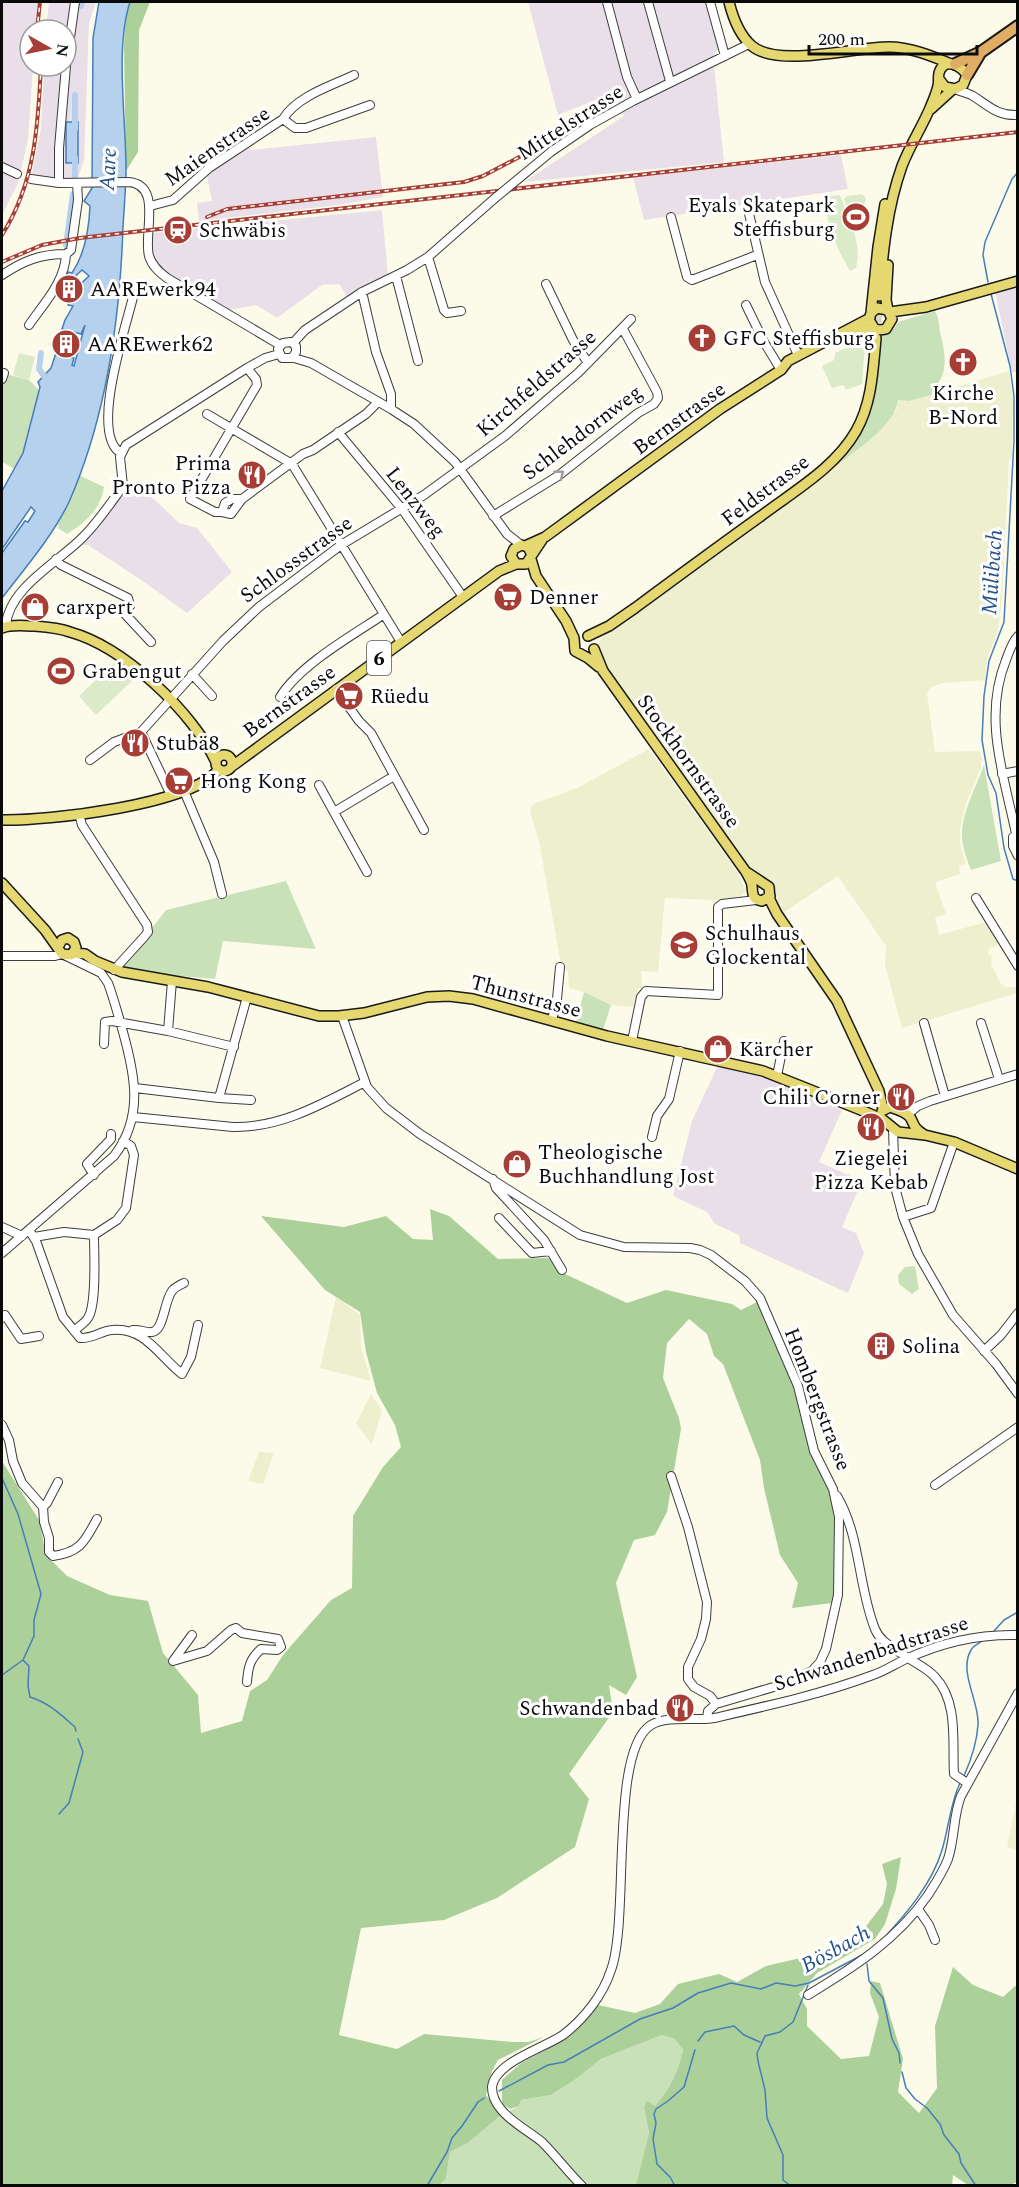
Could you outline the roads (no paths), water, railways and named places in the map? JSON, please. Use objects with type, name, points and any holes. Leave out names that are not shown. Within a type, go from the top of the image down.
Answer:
[{"type":"highway","points":[[953,64],[981,52],[1017,26]]},
{"type":"highway","points":[[966,77],[981,52]]},
{"type":"main road","points":[[729,2],[735,22],[749,44],[760,52],[777,56],[793,56],[890,47],[907,49],[960,66],[966,77],[961,87],[954,89],[929,111]]},
{"type":"main road","points":[[924,55],[936,67],[945,87],[954,89]]},
{"type":"main road","points":[[875,333],[870,316],[886,198],[898,162],[929,111],[943,67],[953,64]]},
{"type":"main road","points":[[879,296],[891,207],[902,166],[916,134]]},
{"type":"main road","points":[[781,369],[854,333],[865,329],[875,333],[884,330],[890,315],[886,294],[893,225],[916,134]]},
{"type":"main road","points":[[890,315],[1017,281]]},
{"type":"main road","name":"Bernstrasse","points":[[2,820],[79,814],[128,806],[171,795],[209,780],[223,762],[247,755],[515,559],[523,545],[545,537],[720,410],[781,369],[785,363],[870,316],[878,309],[890,315]]},
{"type":"main road","name":"Feldstrasse","points":[[585,635],[609,626],[835,459],[856,432],[866,408],[872,378],[875,333]]},
{"type":"main road","name":"Bernstrasse","points":[[515,559],[528,563],[545,537]]},
{"type":"main road","points":[[523,545],[530,549],[536,576]]},
{"type":"main road","points":[[515,559],[536,576],[566,621],[574,641],[575,651],[584,656],[594,647],[585,635],[566,621]]},
{"type":"main road","name":"Feldstrasse","points":[[594,647],[609,626]]},
{"type":"main road","points":[[4,627],[49,628],[88,638],[132,666],[171,699],[207,746],[223,762]]},
{"type":"main road","points":[[574,641],[577,637],[585,635]]},
{"type":"main road","name":"Stockhornstrasse","points":[[594,647],[603,671],[759,893],[777,914],[833,993],[879,1091],[885,1112]]},
{"type":"main road","name":"Stockhornstrasse","points":[[584,656],[603,671]]},
{"type":"main road","name":"Thunstrasse","points":[[2,883],[45,930],[69,949],[90,951],[110,968],[208,987],[307,1014],[342,1016],[368,1013],[418,999],[449,996],[486,1002],[632,1041],[741,1065],[777,1076],[861,1110],[885,1112]]},
{"type":"main road","points":[[885,1112],[904,1127]]},
{"type":"main road","points":[[885,1112],[904,1127],[954,1142],[1017,1169]]},
{"type":"street","points":[[73,18],[75,2]]},
{"type":"street","points":[[607,2],[627,77],[637,99]]},
{"type":"street","points":[[648,2],[670,81]]},
{"type":"street","points":[[710,2],[725,56]]},
{"type":"street","name":"Mittelstrasse","points":[[295,346],[305,330],[362,292],[428,257],[552,151],[590,125],[670,81],[749,44]]},
{"type":"street","points":[[283,119],[288,110],[300,101],[354,75]]},
{"type":"street","points":[[966,77],[972,95]]},
{"type":"street","points":[[59,183],[59,148],[65,78]]},
{"type":"street","points":[[954,89],[972,95],[994,111],[1017,115]]},
{"type":"street","name":"Maienstrasse","points":[[150,206],[172,200],[209,168],[283,119],[295,128],[306,128],[370,105]]},
{"type":"street","points":[[2,167],[17,174]]},
{"type":"street","points":[[31,179],[59,183],[128,182],[141,186],[148,196],[150,206],[147,244],[149,257],[155,268],[167,278],[280,345]]},
{"type":"street","points":[[2,275],[38,256],[71,252],[78,201],[74,183]]},
{"type":"street","points":[[747,205],[766,286],[798,355]]},
{"type":"street","points":[[671,217],[687,277],[692,280],[757,255]]},
{"type":"street","points":[[29,325],[58,284],[64,271],[66,254]]},
{"type":"street","points":[[428,257],[444,310],[447,313],[461,311]]},
{"type":"street","points":[[396,276],[418,361]]},
{"type":"street","points":[[546,284],[573,340],[588,363]]},
{"type":"street","points":[[362,292],[376,352],[391,394],[391,409]]},
{"type":"street","points":[[4,627],[11,608],[35,578],[85,536],[124,483],[121,453],[113,447],[110,441],[108,405],[133,297]]},
{"type":"street","points":[[746,305],[764,342],[781,369]]},
{"type":"street","name":"Kirchfeldstrasse","points":[[461,470],[528,417],[588,363],[631,319]]},
{"type":"street","name":"Schlehdornweg","points":[[493,516],[558,476],[638,413],[654,404],[658,398],[657,392],[623,329]]},
{"type":"street","points":[[280,345],[286,342],[295,346],[311,363]]},
{"type":"street","points":[[279,354],[280,345]]},
{"type":"street","points":[[292,358],[295,346]]},
{"type":"street","points":[[279,354],[285,359],[292,358],[311,363],[391,409],[429,436],[461,470],[507,534],[523,545]]},
{"type":"street","points":[[121,453],[134,439],[247,368],[265,358],[279,354]]},
{"type":"street","points":[[247,368],[257,383],[190,499],[215,512],[222,512],[225,503],[232,499],[242,499],[369,411],[378,402]]},
{"type":"street","points":[[207,414],[292,464],[401,642]]},
{"type":"street","name":"Lenzweg","points":[[338,432],[402,509],[463,597]]},
{"type":"street","name":"Schlossstrasse","points":[[141,732],[192,674],[247,617],[341,545],[402,509],[461,470]]},
{"type":"street","points":[[507,534],[515,559]]},
{"type":"street","points":[[56,559],[61,565],[128,598],[129,606],[123,613],[151,642]]},
{"type":"street","points":[[280,697],[296,678],[343,641],[383,615]]},
{"type":"street","points":[[1016,636],[1000,674],[995,710],[996,740],[1017,844]]},
{"type":"street","points":[[192,674],[212,696]]},
{"type":"street","points":[[336,689],[358,721],[371,733],[424,830]]},
{"type":"street","points":[[90,760],[114,742],[141,732],[171,795]]},
{"type":"street","points":[[1002,774],[1017,771]]},
{"type":"street","points":[[334,812],[394,776]]},
{"type":"street","points":[[319,785],[366,872]]},
{"type":"street","points":[[184,790],[214,862],[222,894]]},
{"type":"street","points":[[79,814],[82,825],[147,925],[148,932],[144,937],[110,968]]},
{"type":"street","points":[[1015,833],[1013,846],[1017,856]]},
{"type":"street","points":[[632,1041],[641,997],[646,991],[718,995],[717,909],[720,904],[737,903],[759,893]]},
{"type":"street","points":[[976,897],[1017,966]]},
{"type":"street","points":[[2,956],[55,956],[69,949],[84,964],[101,974],[107,980],[120,1023],[131,1062],[135,1088],[134,1117],[114,1156],[28,1234],[2,1253]]},
{"type":"street","points":[[552,1020],[557,999],[560,967]]},
{"type":"street","points":[[168,1031],[172,981]]},
{"type":"street","points":[[219,1098],[247,998]]},
{"type":"street","name":"Hombergstrasse","points":[[342,1016],[365,1082],[378,1100],[407,1125],[585,1237],[624,1247],[682,1247],[700,1250],[745,1281],[760,1298],[798,1386],[814,1451],[833,1489],[839,1517],[838,1595],[826,1649],[820,1662],[812,1671],[801,1677],[716,1704]]},
{"type":"street","points":[[104,1044],[105,1022],[168,1031],[234,1047]]},
{"type":"street","points":[[924,1023],[945,1096]]},
{"type":"street","points":[[981,1023],[999,1079]]},
{"type":"street","points":[[777,1076],[784,1041]]},
{"type":"street","points":[[652,1137],[657,1116],[669,1099],[680,1051]]},
{"type":"street","points":[[1017,1074],[918,1106],[904,1127],[894,1150],[893,1175],[903,1217],[922,1263],[944,1302],[1002,1371],[1017,1394]]},
{"type":"street","points":[[134,1117],[233,1127],[250,1126],[293,1116],[329,1101],[365,1082]]},
{"type":"street","points":[[135,1088],[251,1100]]},
{"type":"street","points":[[94,1174],[87,1164],[111,1139],[111,1134]]},
{"type":"street","points":[[2,1227],[28,1234],[64,1232],[94,1235],[117,1220],[126,1208],[134,1155],[131,1146],[123,1141]]},
{"type":"street","points":[[903,1217],[931,1208],[954,1142]]},
{"type":"street","points":[[493,1179],[495,1186],[544,1240],[562,1270]]},
{"type":"street","points":[[499,1218],[532,1253],[551,1251]]},
{"type":"street","points":[[28,1234],[63,1317],[80,1338],[112,1330],[137,1330],[151,1333],[158,1330],[162,1324],[164,1308],[171,1291],[184,1283]]},
{"type":"street","points":[[74,1331],[88,1318],[91,1308],[94,1283],[94,1235]]},
{"type":"street","points":[[984,1351],[1001,1335],[1017,1313]]},
{"type":"street","points":[[2,1318],[5,1315],[21,1339],[39,1336]]},
{"type":"street","points":[[132,1331],[146,1339],[182,1374],[191,1357],[198,1325]]},
{"type":"street","points":[[2,1425],[22,1483],[43,1507],[49,1538],[49,1552],[53,1556],[61,1555],[82,1545],[97,1519]]},
{"type":"street","points":[[936,1485],[1017,1427]]},
{"type":"street","points":[[671,1476],[707,1602],[701,1639],[688,1667],[688,1679],[694,1687],[710,1696],[716,1704],[708,1711],[707,1719]]},
{"type":"street","points":[[43,1507],[58,1482]]},
{"type":"street","points":[[833,1489],[844,1508],[874,1628],[880,1638],[933,1674],[944,1690],[954,1727],[954,1772],[963,1781]]},
{"type":"street","points":[[192,1635],[173,1661],[207,1651],[231,1630],[237,1628],[242,1633],[278,1639],[281,1647],[277,1650],[261,1649],[255,1654],[249,1663],[247,1682]]},
{"type":"street","name":"Schwandenbadstrasse","points":[[582,2186],[544,2144],[499,2108],[492,2094],[493,2082],[505,2067],[569,2030],[600,1994],[611,1971],[619,1935],[627,1788],[637,1740],[649,1726],[662,1720],[707,1719],[828,1690],[962,1639],[1017,1635]]},
{"type":"street","points":[[808,1995],[862,1962],[880,1948],[918,1909],[945,1867],[963,1781],[1017,1693]]},
{"type":"street","points":[[918,1909],[929,1925],[935,1940]]},
{"type":"water","name":"Aare","points":[[99,2],[130,2],[123,40],[122,61],[126,168],[121,261],[109,367],[93,436],[69,502],[46,540],[2,598],[2,553],[35,511],[31,507],[2,549],[2,491],[23,453],[40,387],[38,382],[51,368],[56,353],[74,358],[72,365],[74,366],[85,325],[81,334],[62,329],[73,306],[68,305],[72,292],[89,276],[82,270],[66,285],[68,272],[72,273],[80,258],[89,224],[90,206],[84,201],[92,188],[93,38]]},
{"type":"water","points":[[66,122],[78,122],[78,163],[66,163]]},
{"type":"waterway","points":[[81,6],[82,2]]},
{"type":"waterway","points":[[75,95],[75,129]]},
{"type":"waterway","points":[[75,158],[75,178]]},
{"type":"waterway","name":"Mülibach","points":[[988,282],[983,255],[985,242],[1012,179],[1018,172]]},
{"type":"waterway","points":[[66,245],[73,194]]},
{"type":"waterway","name":"Mülibach","points":[[991,294],[1010,366],[1014,396],[1014,441],[1004,622],[989,661],[984,696],[982,740],[988,775],[996,793],[1004,848],[1013,879],[1018,881]]},
{"type":"waterway","points":[[41,353],[39,369],[44,376]]},
{"type":"waterway","points":[[2,1478],[18,1514],[41,1594],[34,1620],[34,1636],[23,1660],[2,1675]]},
{"type":"waterway","name":"Bösbach","points":[[994,1631],[1004,1620],[1018,1612]]},
{"type":"waterway","name":"Bösbach","points":[[964,1776],[973,1751],[978,1725],[978,1716],[968,1677],[968,1659],[972,1649],[982,1641]]},
{"type":"waterway","points":[[23,1660],[29,1666],[30,1697],[54,1709],[75,1727],[76,1731]]},
{"type":"waterway","points":[[59,1814],[69,1803],[83,1752],[78,1739]]},
{"type":"waterway","name":"Bösbach","points":[[883,1939],[925,1887],[938,1863],[960,1783]]},
{"type":"waterway","name":"Bösbach","points":[[499,2091],[548,2065],[564,2062],[640,2019],[673,2008],[698,1993],[731,1983],[761,1989],[776,1983],[795,1986],[809,1983],[862,1955]]},
{"type":"waterway","points":[[867,1964],[869,1981],[883,1998],[900,2063]]},
{"type":"waterway","points":[[791,2186],[783,2180],[783,2155],[767,2118],[765,2090],[757,2053],[765,2036],[780,2032],[793,2022],[808,1985]]},
{"type":"waterway","points":[[698,2041],[705,2032],[734,2026],[744,2035],[760,2042]]},
{"type":"waterway","points":[[675,2186],[670,2177],[657,2164],[653,2139],[656,2123],[654,2114],[656,2109],[684,2087],[695,2050]]},
{"type":"waterway","points":[[902,2072],[906,2088],[940,2124],[944,2135],[959,2154],[961,2163],[976,2186]]},
{"type":"waterway","name":"Bösbach","points":[[427,2186],[447,2152],[452,2138],[478,2102],[484,2098]]},
{"type":"tunnel","points":[[876,336],[879,296]]},
{"type":"railway","points":[[38,18],[40,2]]},
{"type":"railway","points":[[2,235],[22,195],[28,175],[36,133],[40,78]]},
{"type":"railway","points":[[2,262],[42,245],[80,238],[1018,132]]},
{"type":"railway","points":[[207,217],[227,209],[464,182],[483,176],[525,154]]},
{"type":"place","name":"Eyals Skatepark Steffisburg","points":[[856,217]]},
{"type":"place","name":"Schwäbis","points":[[178,230]]},
{"type":"place","name":"AAREwerk94","points":[[69,289]]},
{"type":"place","name":"GFC Steffisburg","points":[[702,338]]},
{"type":"place","name":"AAREwerk62","points":[[66,344]]},
{"type":"place","name":"Kirche B-Nord","points":[[963,362]]},
{"type":"place","name":"Prima Pronto Pizza","points":[[252,475]]},
{"type":"place","name":"Denner","points":[[508,597]]},
{"type":"place","name":"carxpert","points":[[35,607]]},
{"type":"place","name":"Grabengut","points":[[61,671]]},
{"type":"place","name":"Rüedu","points":[[349,696]]},
{"type":"place","name":"Stubä8","points":[[135,743]]},
{"type":"place","name":"Hong Kong","points":[[179,781]]},
{"type":"place","name":"Schulhaus Glockental","points":[[684,945]]},
{"type":"place","name":"Kärcher","points":[[718,1049]]},
{"type":"place","name":"Chili Corner","points":[[901,1097]]},
{"type":"place","name":"Ziegelei Pizza Kebab","points":[[871,1127]]},
{"type":"place","name":"Theologische Buchhandlung Jost","points":[[517,1164]]},
{"type":"place","name":"Solina","points":[[881,1346]]},
{"type":"place","name":"Schwandenbad","points":[[680,1708]]}]
